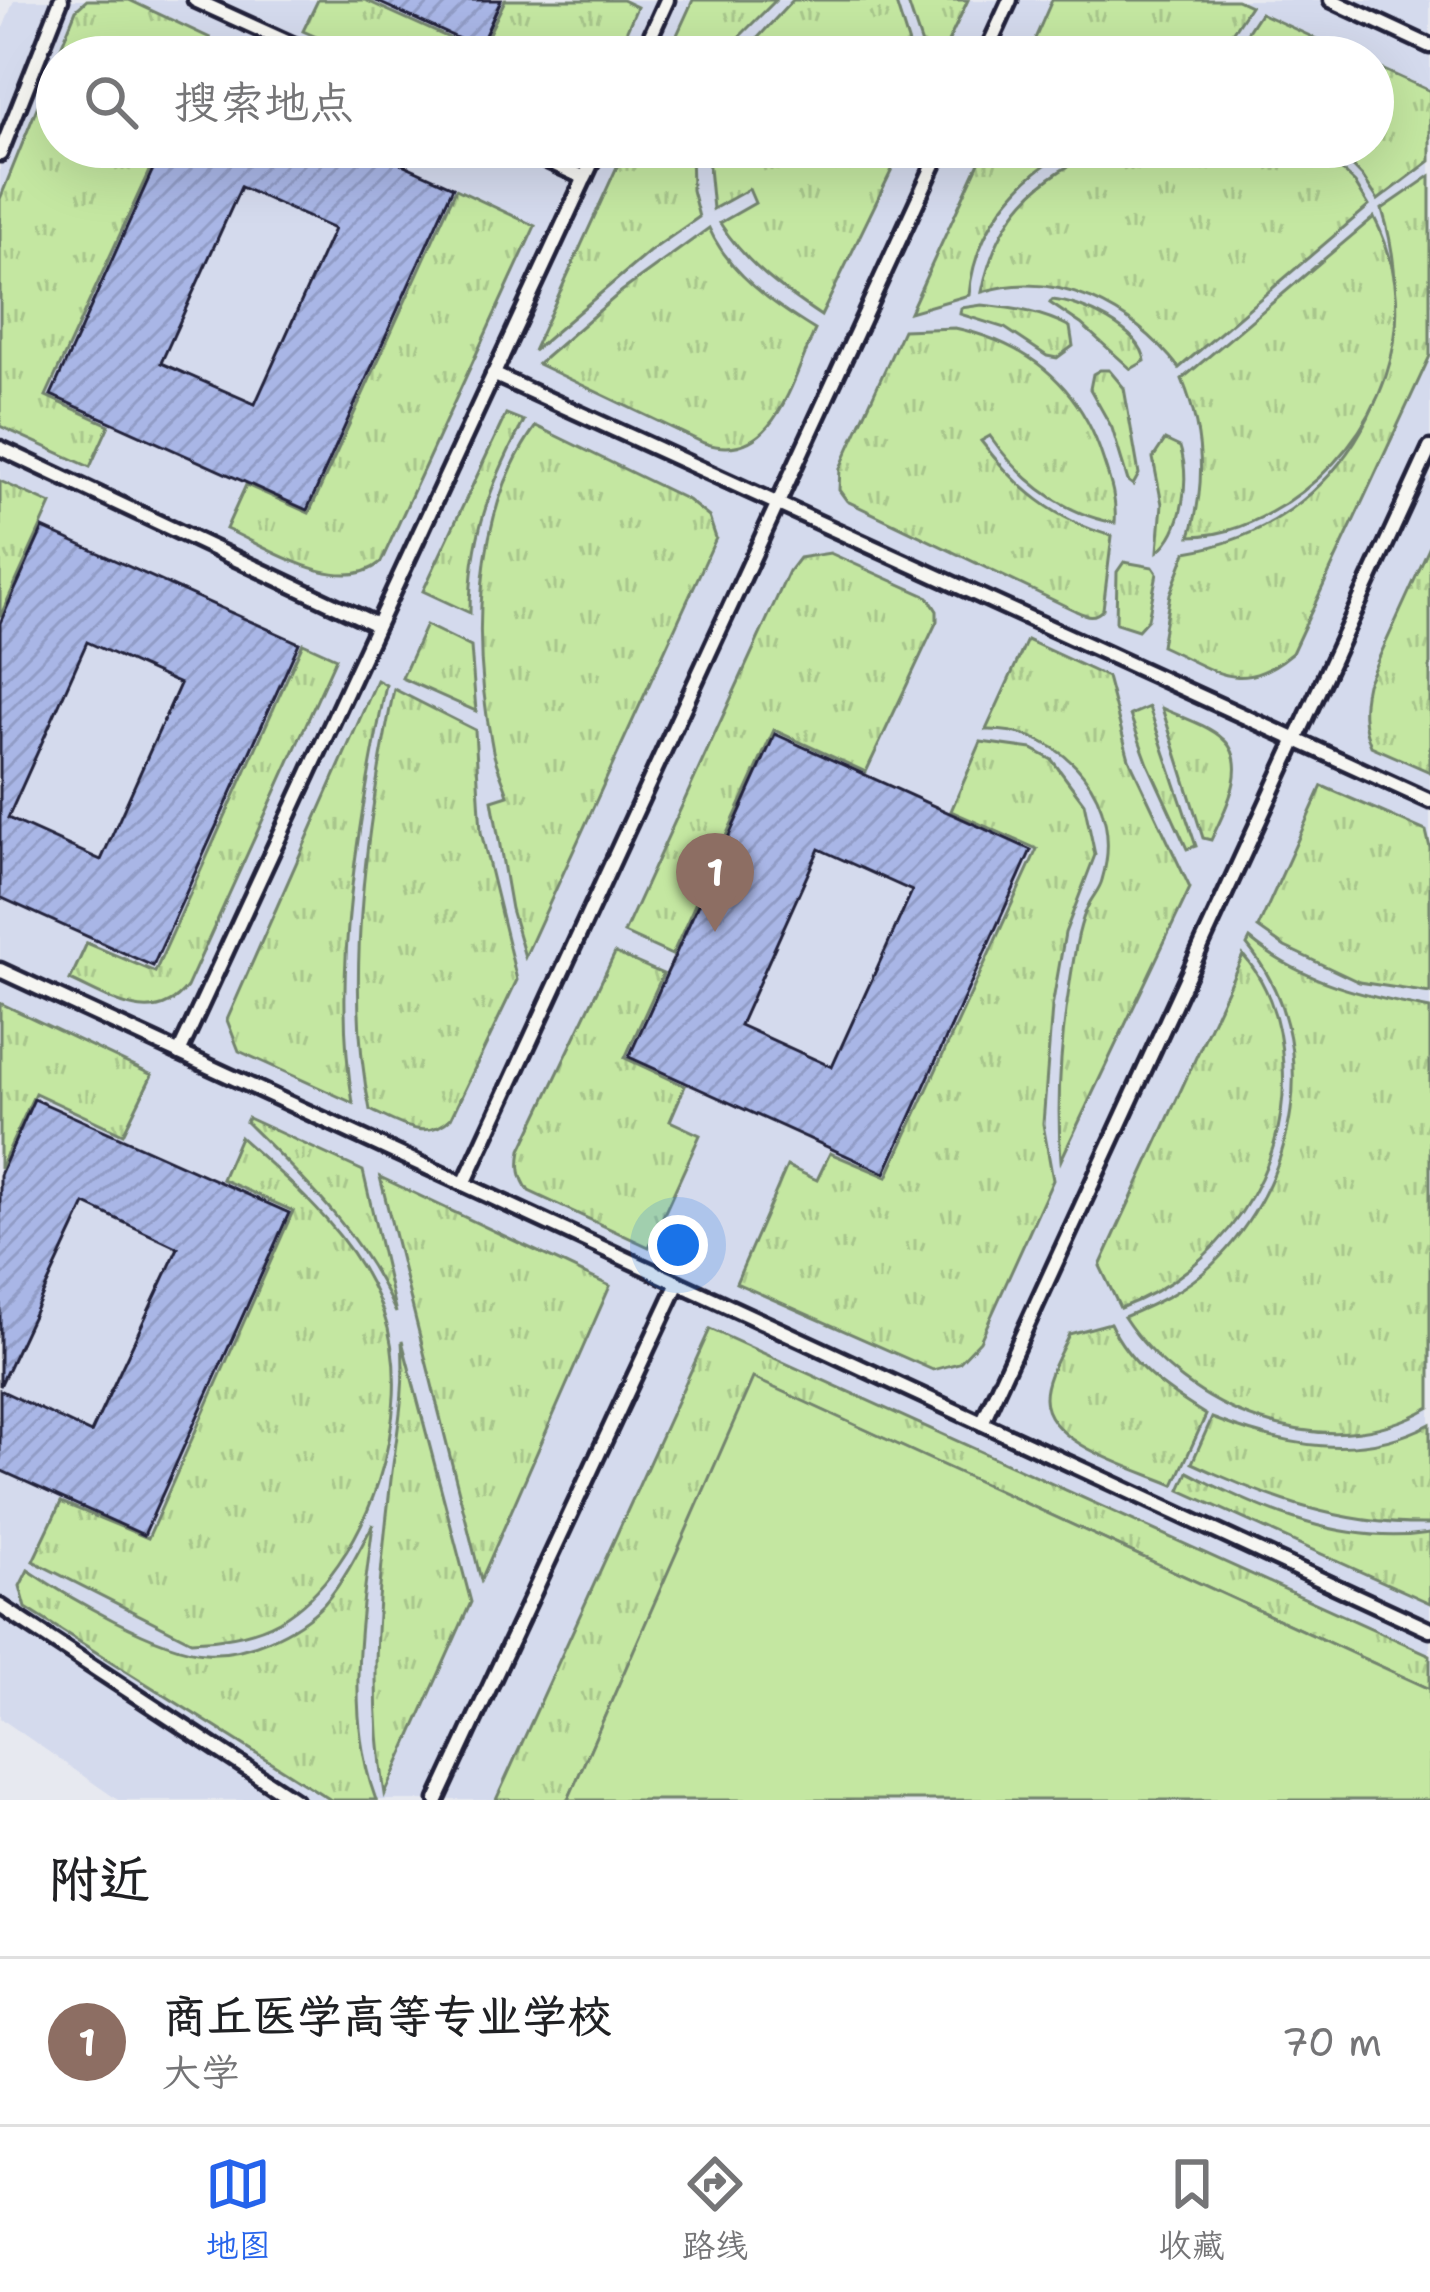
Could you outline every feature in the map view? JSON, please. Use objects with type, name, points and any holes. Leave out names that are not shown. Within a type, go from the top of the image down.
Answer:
[{"type":"lane","points":[[47,36],[61,0]]},
{"type":"lane","points":[[195,0],[274,36]]},
{"type":"lane","points":[[651,36],[667,0]]},
{"type":"lane","points":[[994,36],[1010,0]]},
{"type":"lane","points":[[1331,0],[1430,46]]},
{"type":"lane","points":[[0,154],[36,63]]},
{"type":"lane","points":[[563,168],[585,178]]},
{"type":"lane","points":[[179,1053],[590,168]]},
{"type":"lane","points":[[464,1184],[932,168]]},
{"type":"lane","points":[[494,374],[1430,800]]},
{"type":"lane","points":[[0,448],[377,626]]},
{"type":"lane","points":[[982,1423],[1430,448]]},
{"type":"lane","points":[[0,970],[1430,1630]]},
{"type":"lane","points":[[437,1800],[678,1283]]},
{"type":"lane","points":[[0,1606],[295,1800]]},
{"type":"shaded area","points":[[14,0],[1430,0],[1430,1800],[118,1800],[0,1718],[0,36]]},
{"type":"green space","points":[[87,0],[129,0],[206,36],[65,36],[76,10]]},
{"type":"green space","points":[[318,0],[365,0],[445,36],[314,36],[303,31]]},
{"type":"green space","points":[[505,0],[622,0],[637,7],[624,36],[488,36]]},
{"type":"green space","points":[[693,0],[776,0],[740,36],[677,36]]},
{"type":"green space","points":[[793,0],[895,0],[906,36],[760,36]]},
{"type":"green space","points":[[907,0],[968,0],[951,36],[919,36]]},
{"type":"green space","points":[[1052,0],[1237,0],[1250,6],[1230,36],[1036,36]]},
{"type":"green space","points":[[1260,13],[1310,36],[1245,36]]},
{"type":"green space","points":[[1394,75],[1430,91],[1430,161],[1378,200],[1354,168],[1394,168]]},
{"type":"green space","points":[[36,110],[36,168],[150,168],[46,396],[109,425],[90,467],[0,426],[0,199]]},
{"type":"green space","points":[[616,168],[691,168],[699,217],[649,252],[533,351]]},
{"type":"green space","points":[[709,168],[893,168],[821,316],[765,275],[720,223],[755,203],[749,189],[713,209]]},
{"type":"green space","points":[[976,168],[1041,168],[1018,189],[990,227],[969,295],[910,312]]},
{"type":"green space","points":[[1339,168],[1369,206],[1179,368],[1139,328],[1091,299],[1038,285],[982,292],[1010,220],[1024,201],[1061,170]]},
{"type":"green space","points":[[1430,176],[1430,356],[1292,653],[1257,674],[1242,676],[1212,670],[1161,646],[1170,594],[1186,552],[1242,536],[1291,509],[1331,473],[1362,429],[1383,379],[1394,325],[1394,267],[1382,209]]},
{"type":"green space","points":[[456,189],[535,226],[381,562],[364,571],[325,572],[226,529],[246,485],[309,513]]},
{"type":"green space","points":[[1374,217],[1390,257],[1396,298],[1395,338],[1386,377],[1370,413],[1319,478],[1285,504],[1240,527],[1190,536],[1199,496],[1200,456],[1182,379]]},
{"type":"green space","points":[[709,228],[741,273],[815,330],[777,414],[748,442],[728,447],[704,443],[538,364],[622,291]]},
{"type":"green space","points":[[1052,300],[1108,320],[1133,339],[1145,361],[1131,369]]},
{"type":"green space","points":[[982,305],[1059,322],[1070,327],[1073,346],[1057,358],[1047,356],[1005,328],[960,314],[961,308]]},
{"type":"green space","points":[[955,328],[1029,357],[1066,390],[1093,433],[1112,490],[1115,523],[1060,503],[1015,467],[990,436],[981,441],[1038,500],[1072,521],[1112,536],[1103,609],[1096,614],[1078,612],[847,501],[839,490],[840,468],[903,330]]},
{"type":"green space","points":[[1109,370],[1124,388],[1139,474],[1133,485],[1112,428],[1090,389],[1093,374]]},
{"type":"green space","points":[[506,414],[524,421],[484,514],[470,613],[423,591]]},
{"type":"green space","points":[[536,426],[688,500],[709,517],[716,538],[525,957],[511,909],[492,800],[508,795],[494,757],[486,711],[481,626],[483,582],[499,499]]},
{"type":"green space","points":[[1165,440],[1180,447],[1184,488],[1174,531],[1158,551],[1162,504],[1153,458]]},
{"type":"green space","points":[[0,481],[51,504],[0,617]]},
{"type":"green space","points":[[1430,546],[1430,772],[1371,746],[1364,708],[1367,684]]},
{"type":"green space","points":[[830,553],[928,597],[937,611],[937,621],[866,772],[774,730],[672,955],[624,933],[789,571],[799,558]]},
{"type":"green space","points":[[1124,562],[1153,567],[1157,573],[1148,619],[1138,630],[1116,623],[1117,572]]},
{"type":"green space","points":[[426,625],[471,647],[476,711],[402,678]]},
{"type":"green space","points":[[1027,640],[1107,677],[1129,759],[1190,888],[1061,1160],[1059,1091],[1067,999],[1080,930],[1101,883],[1107,851],[1097,797],[1064,756],[1041,741],[986,730]]},
{"type":"green space","points":[[303,643],[336,658],[187,987],[174,1000],[146,1008],[115,1001],[70,980],[87,943],[155,972]]},
{"type":"green space","points":[[377,680],[386,685],[358,840],[346,947],[347,1052],[353,1103],[239,1051],[227,1020]]},
{"type":"green space","points":[[394,689],[475,730],[481,832],[517,980],[451,1118],[422,1130],[370,1110],[362,1060],[362,899]]},
{"type":"green space","points":[[1149,707],[1196,846],[1187,849],[1130,715]]},
{"type":"green space","points":[[1162,708],[1210,730],[1231,749],[1235,762],[1232,789],[1211,840],[1203,838]]},
{"type":"green space","points":[[981,742],[1032,749],[1052,760],[1084,803],[1095,855],[1065,933],[1052,1007],[1043,1124],[1053,1180],[980,1341],[959,1363],[933,1370],[736,1283],[787,1166],[817,1180],[830,1153],[887,1177],[1037,849],[951,811]]},
{"type":"green space","points":[[1322,786],[1426,831],[1430,993],[1359,982],[1285,947],[1258,928]]},
{"type":"green space","points":[[1250,939],[1313,977],[1430,1009],[1430,1407],[1389,1425],[1347,1432],[1304,1431],[1261,1420],[1220,1403],[1183,1379],[1150,1350],[1124,1317],[1181,1289],[1212,1265],[1241,1232],[1281,1153],[1291,1110],[1293,1067],[1287,1024],[1272,983],[1247,945]]},
{"type":"green space","points":[[615,953],[663,974],[625,1058],[685,1086],[670,1121],[700,1135],[649,1247],[529,1191],[520,1172],[521,1150]]},
{"type":"green space","points":[[1243,955],[1267,993],[1280,1035],[1282,1105],[1274,1143],[1261,1179],[1217,1243],[1156,1291],[1120,1308],[1100,1266]]},
{"type":"green space","points":[[0,1003],[152,1075],[123,1134],[35,1093],[0,1169]]},
{"type":"green space","points":[[248,1118],[363,1171],[396,1313],[349,1233],[246,1122]]},
{"type":"green space","points":[[240,1137],[323,1216],[358,1261],[383,1312],[392,1351],[394,1394],[378,1483],[361,1526],[338,1564],[311,1596],[279,1621],[236,1636],[191,1641],[33,1561],[61,1502],[148,1538],[293,1211],[222,1179]]},
{"type":"green space","points":[[380,1177],[610,1286],[481,1580]]},
{"type":"green space","points":[[1110,1323],[1139,1365],[1206,1415],[1174,1485],[1076,1442],[1049,1414],[1048,1382],[1069,1334]]},
{"type":"green space","points":[[710,1329],[1430,1655],[1430,1689],[754,1379],[568,1800],[496,1800]]},
{"type":"green space","points":[[402,1341],[471,1602],[385,1794],[377,1717],[377,1641],[402,1398]]},
{"type":"green space","points":[[753,1378],[1430,1689],[1430,1800],[568,1800]]},
{"type":"green space","points":[[1212,1418],[1266,1436],[1321,1446],[1376,1443],[1430,1424],[1430,1524],[1367,1520],[1308,1508],[1192,1463]]},
{"type":"green space","points":[[1188,1472],[1275,1512],[1336,1530],[1398,1536],[1430,1533],[1430,1603],[1180,1490]]},
{"type":"green space","points":[[373,1524],[358,1699],[366,1767],[376,1800],[331,1800],[26,1608],[20,1586],[28,1570],[163,1643],[205,1653],[237,1651],[285,1633],[324,1604]]},
{"type":"building","points":[[374,0],[501,0],[484,36],[453,36]]},
{"type":"building","points":[[154,168],[411,168],[453,187],[307,510],[51,395]],"holes":[[[241,187],[334,229],[255,404],[161,363]]]},
{"type":"building","points":[[43,528],[299,643],[153,966],[0,897],[0,623]],"holes":[[[87,642],[180,684],[101,860],[8,818]]]},
{"type":"building","points":[[775,734],[1031,850],[885,1173],[629,1057]],"holes":[[[819,849],[912,891],[832,1067],[740,1025]]]},
{"type":"building","points":[[34,1099],[289,1213],[144,1535],[0,1470],[0,1390],[91,1433],[178,1248],[85,1204],[0,1386],[0,1175]]},
{"type":"place","name":"商丘医学高等专业学校","points":[[715,932]]}]
